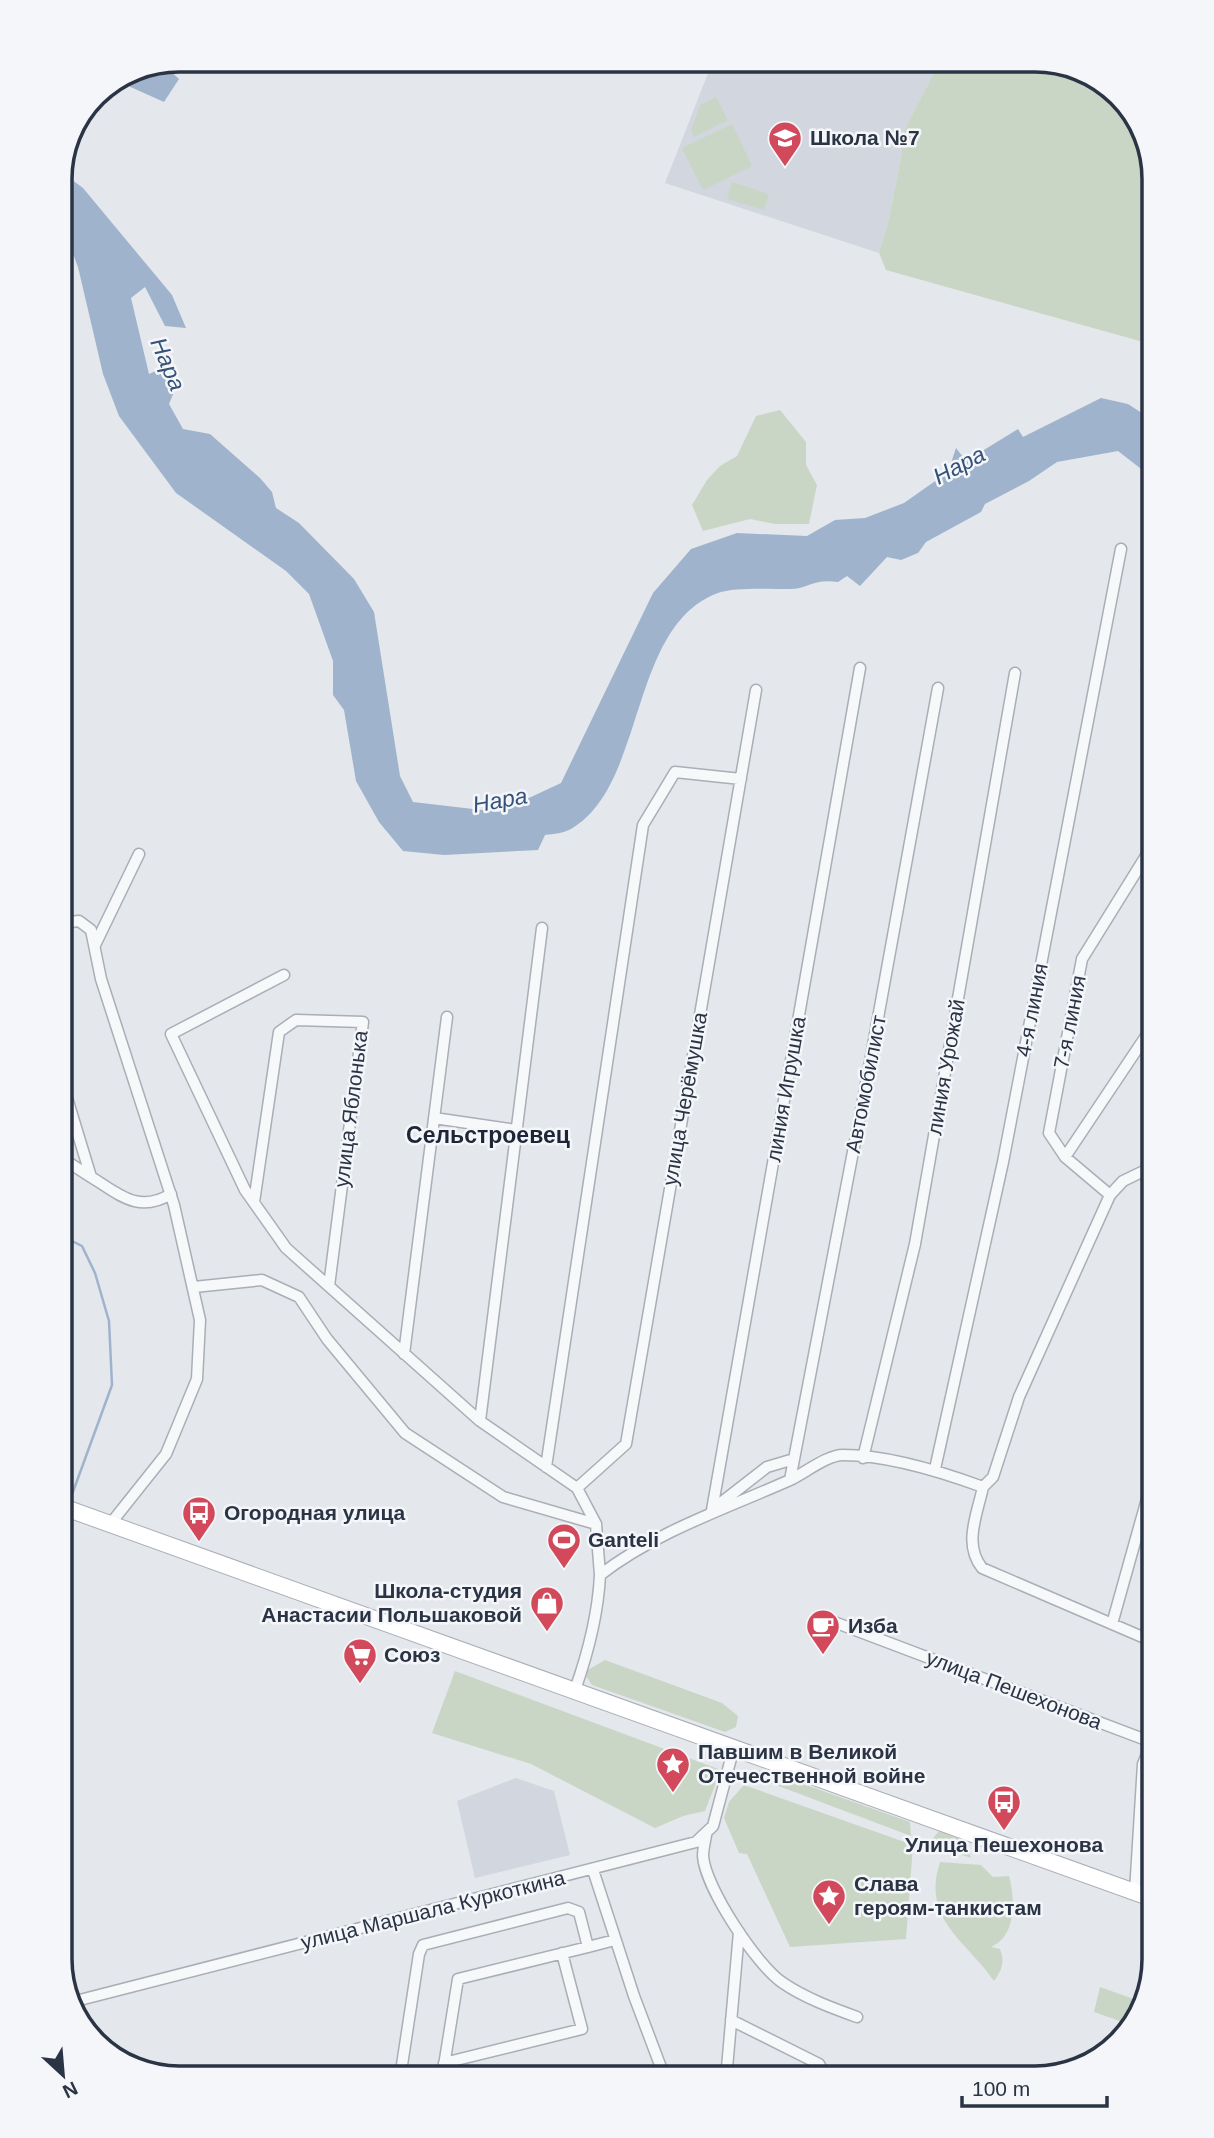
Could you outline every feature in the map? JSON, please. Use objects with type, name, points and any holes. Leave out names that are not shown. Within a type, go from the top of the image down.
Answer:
[{"type":"main road","points":[[72,1510],[1142,1895]]},
{"type":"street","name":"4-я линия","points":[[935,1469],[1003,1162],[1121,549]]},
{"type":"street","name":"линия Игрушка","points":[[712,1510],[860,668]]},
{"type":"street","name":"линия Урожай","points":[[863,1458],[915,1244],[1015,673]]},
{"type":"street","name":"Автомобилист","points":[[790,1480],[864,1098],[938,688]]},
{"type":"street","name":"улица Черёмушка","points":[[577,1488],[626,1444],[756,690]]},
{"type":"street","points":[[546,1467],[643,825],[675,772],[741,779]]},
{"type":"street","points":[[95,945],[139,854]]},
{"type":"street","name":"7-я линия","points":[[1110,1195],[1065,1157],[1049,1133],[1082,959],[1142,862]]},
{"type":"street","points":[[72,922],[79,921],[92,930],[102,979],[171,1194],[200,1320],[197,1379],[166,1454],[111,1523]]},
{"type":"street","points":[[480,1421],[542,928]]},
{"type":"street","points":[[284,975],[171,1034],[254,1202],[286,1248],[480,1421],[577,1488],[596,1524],[600,1576],[596,1618],[575,1690]]},
{"type":"street","points":[[404,1354],[447,1017]]},
{"type":"street","name":"улица Яблонька","points":[[254,1202],[279,1032],[296,1020],[363,1022],[329,1286]]},
{"type":"street","points":[[1065,1157],[1142,1042]]},
{"type":"street","points":[[72,1114],[91,1177]]},
{"type":"street","points":[[435,1118],[516,1130]]},
{"type":"street","points":[[72,1165],[137,1202],[155,1203],[171,1194]]},
{"type":"street","points":[[1142,1172],[1123,1181],[1110,1195],[1019,1397],[993,1477],[983,1487],[971,1537],[974,1558],[982,1568],[1142,1637]]},
{"type":"street","points":[[194,1287],[262,1280],[299,1297],[327,1339],[405,1433],[503,1497],[596,1524]]},
{"type":"street","points":[[600,1576],[629,1553],[712,1510],[790,1480],[840,1455],[935,1469],[983,1487]]},
{"type":"street","points":[[712,1510],[767,1467],[794,1459]]},
{"type":"street","points":[[1112,1624],[1142,1518]]},
{"type":"street","name":"улица Пешехонова","points":[[834,1622],[1142,1738]]},
{"type":"street","points":[[734,1747],[713,1826],[706,1835],[703,1858],[708,1873],[739,1932],[756,1957],[782,1983],[857,2017]]},
{"type":"street","points":[[1135,1892],[1142,1780]]},
{"type":"street","name":"улица Маршала Куркоткина","points":[[80,2000],[681,1848],[706,1835]]},
{"type":"street","points":[[593,1870],[661,2066]]},
{"type":"street","points":[[402,2066],[419,1954],[423,1945],[572,1908],[579,1912],[588,1947]]},
{"type":"street","points":[[727,2066],[739,1932]]},
{"type":"street","points":[[444,2066],[458,1979],[615,1940]]},
{"type":"street","points":[[444,2063],[582,2029],[562,1953]]},
{"type":"street","points":[[731,2020],[819,2066]]},
{"type":"shaded area","name":"Школа №7","points":[[708,72],[934,72],[902,135],[902,152],[889,219],[879,253],[665,183]]},
{"type":"shaded area","points":[[516,1778],[554,1791],[570,1855],[475,1878],[457,1801]]},
{"type":"green space","points":[[934,72],[1056,74],[1083,83],[1106,98],[1124,119],[1139,151],[1142,179],[1142,342],[886,270],[879,253],[889,219],[902,152],[902,135]]},
{"type":"green space","points":[[716,97],[728,120],[694,137],[691,130],[700,105]]},
{"type":"green space","points":[[732,124],[752,166],[703,190],[682,148]]},
{"type":"green space","points":[[732,182],[769,194],[764,210],[727,199]]},
{"type":"green space","points":[[780,410],[806,442],[806,465],[817,485],[809,524],[775,524],[750,519],[703,531],[692,505],[707,480],[720,466],[737,456],[756,416]]},
{"type":"green space","points":[[605,1660],[722,1703],[738,1716],[736,1727],[725,1732],[592,1685],[586,1671]]},
{"type":"green space","points":[[455,1671],[721,1770],[705,1811],[683,1816],[655,1828],[531,1764],[432,1733]]},
{"type":"green space","points":[[764,1770],[910,1822],[911,1836],[744,1773]]},
{"type":"green space","points":[[744,1785],[913,1845],[906,1939],[790,1947],[747,1854],[739,1853],[724,1818],[729,1802]]},
{"type":"green space","points":[[939,1831],[965,1841],[971,1858],[929,1843]]},
{"type":"green space","points":[[940,1862],[981,1865],[993,1877],[1009,1876],[1012,1916],[1006,1934],[991,1947],[1000,1949],[1002,1958],[1001,1969],[994,1981],[942,1915],[936,1882]]},
{"type":"green space","points":[[1100,1987],[1134,1999],[1122,2022],[1094,2012]]},
{"type":"water","points":[[172,73],[179,79],[164,102],[127,86],[158,74]]},
{"type":"water","name":"Нара","points":[[72,180],[83,188],[172,295],[186,328],[165,326],[145,287],[131,298],[149,374],[162,368],[176,387],[169,404],[183,429],[210,434],[260,478],[272,492],[276,508],[299,523],[354,579],[374,612],[400,776],[413,802],[499,812],[561,783],[653,593],[691,549],[737,533],[807,536],[835,520],[865,518],[904,503],[948,472],[956,448],[966,461],[1018,429],[1023,437],[1101,398],[1128,404],[1142,413],[1142,470],[1118,451],[1057,462],[1029,481],[985,504],[981,512],[926,542],[918,553],[901,560],[887,557],[860,586],[847,576],[838,582],[822,582],[794,589],[742,589],[718,593],[689,611],[668,638],[652,671],[613,778],[595,808],[571,829],[545,835],[538,850],[444,855],[403,851],[379,822],[356,781],[344,710],[333,695],[333,661],[309,594],[286,571],[176,493],[119,416],[103,374],[72,251]]},
{"type":"waterway","points":[[72,1241],[82,1246],[95,1273],[109,1321],[112,1385],[72,1495]]},
{"type":"place","name":"Школа №7","points":[[785,168]]},
{"type":"place","name":"Огородная улица","points":[[199,1543]]},
{"type":"place","name":"Ganteli","points":[[564,1570]]},
{"type":"place","name":"Школа-студия Анастасии Польшаковой","points":[[547,1633]]},
{"type":"place","name":"Изба","points":[[823,1656]]},
{"type":"place","name":"Союз","points":[[360,1685]]},
{"type":"place","name":"Павшим в Великой Отечественной войне","points":[[673,1794]]},
{"type":"place","name":"Улица Пешехонова","points":[[1004,1832]]},
{"type":"place","name":"Слава героям-танкистам","points":[[829,1926]]},
{"type":"district","name":"Сельстроевец","points":[[488,1135]]}]
